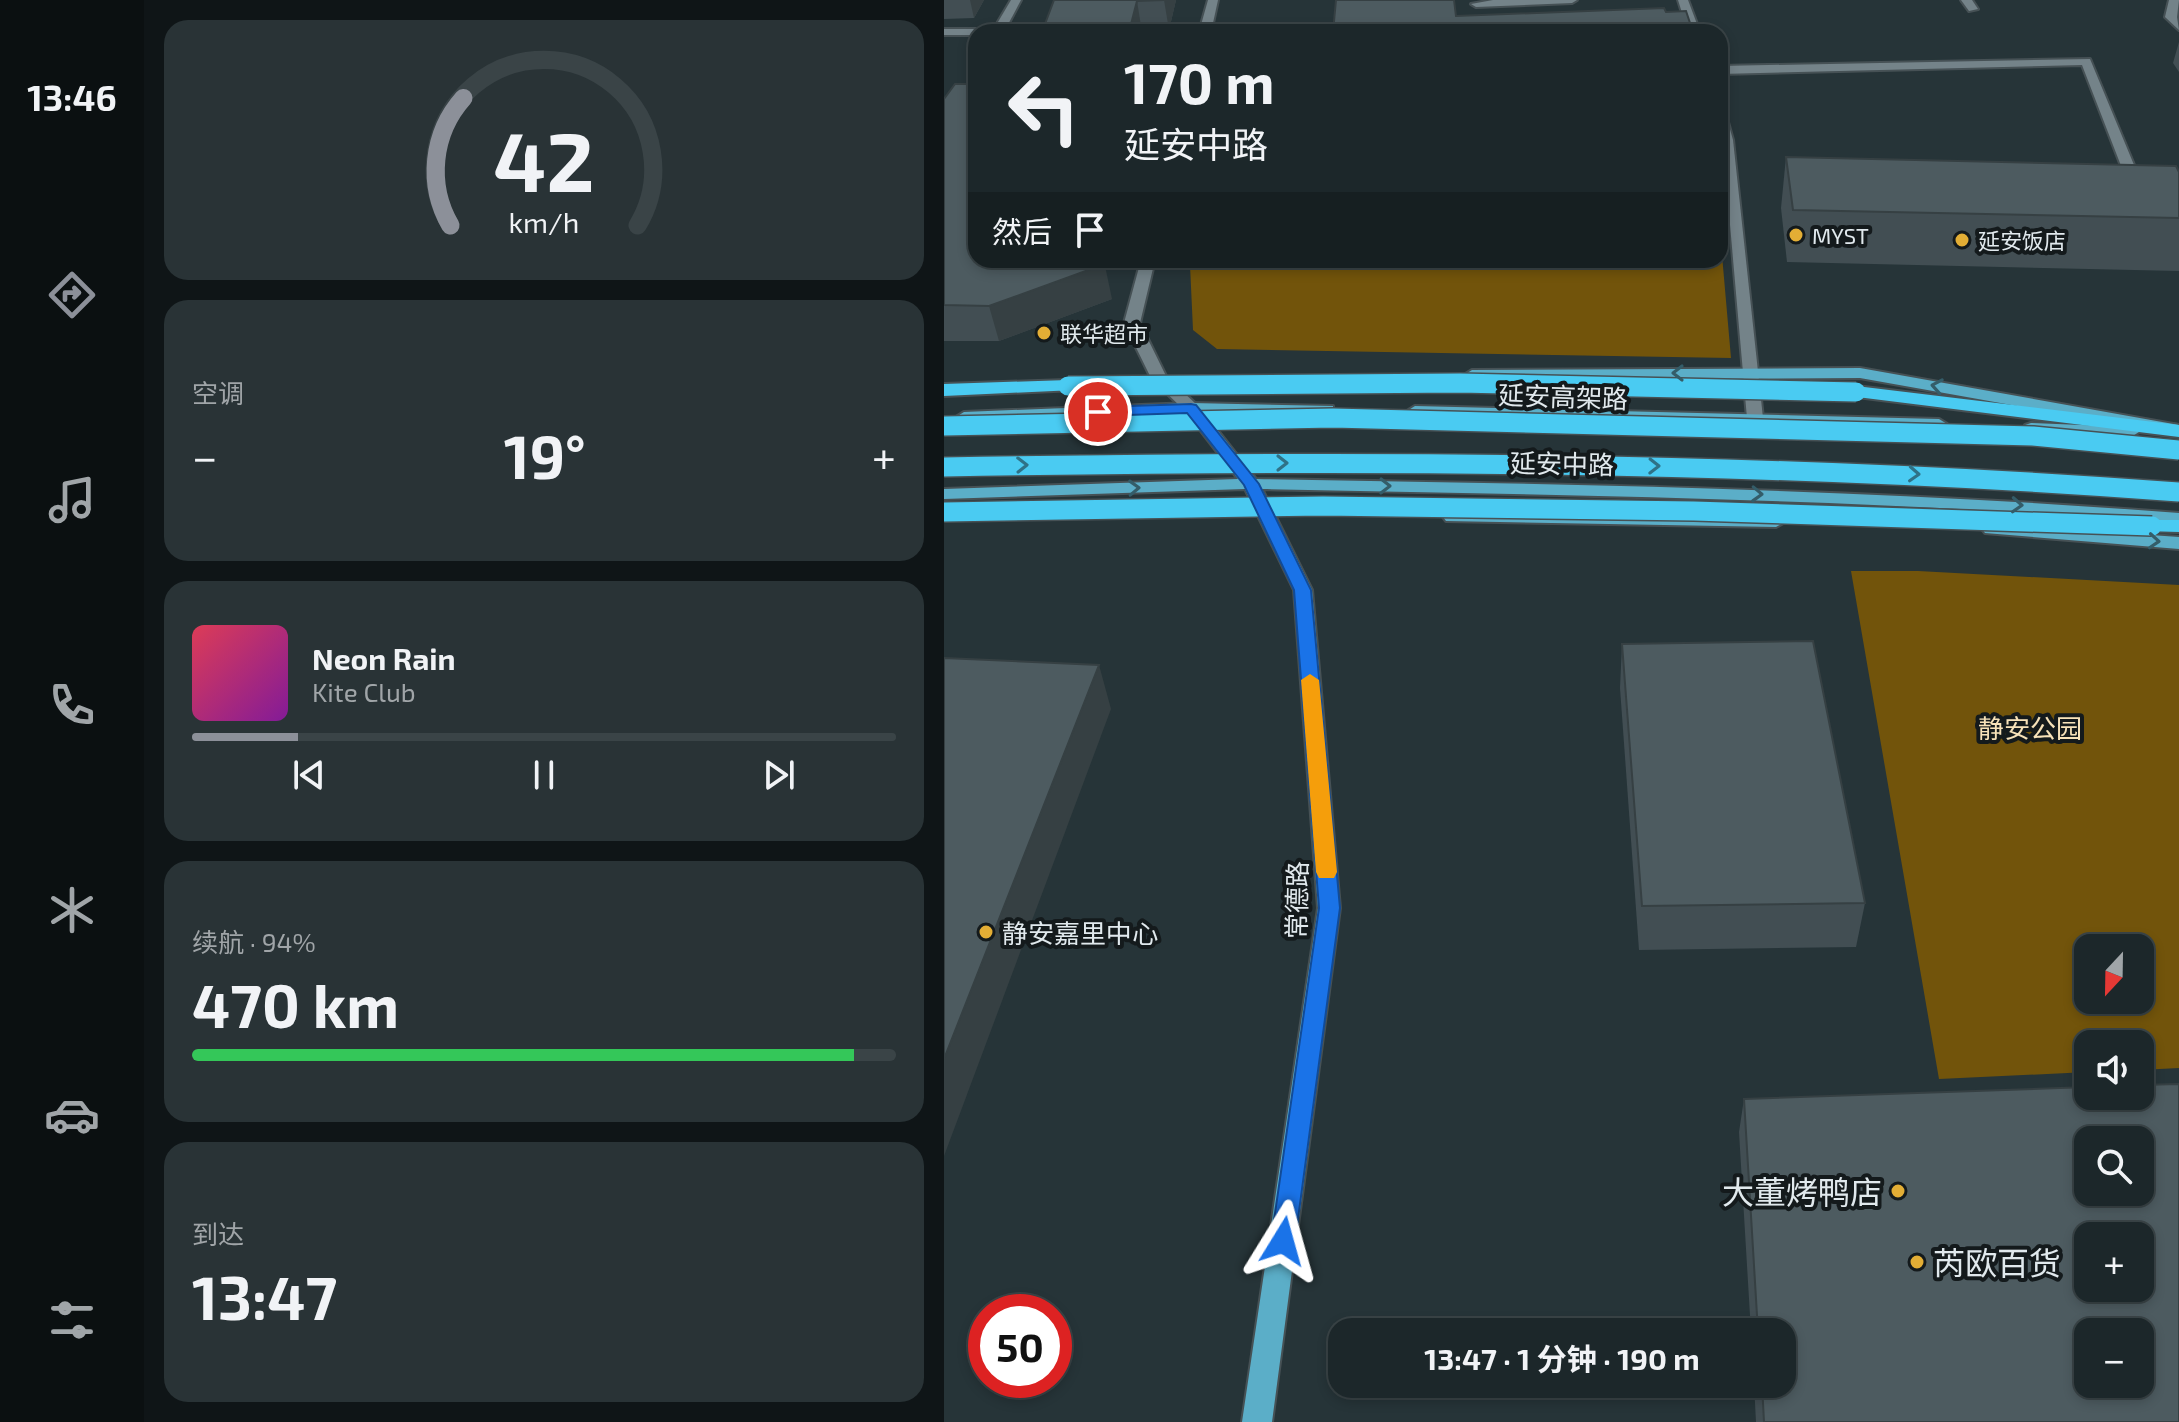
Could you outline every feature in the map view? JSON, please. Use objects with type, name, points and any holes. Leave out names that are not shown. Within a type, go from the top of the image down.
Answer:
[{"type":"highway","points":[[944,387],[1460,383],[1856,392],[2179,431]]},
{"type":"highway","name":"延安高架路","points":[[944,426],[1333,418],[2017,436],[2179,450]]},
{"type":"highway","points":[[944,467],[1466,462],[1823,470],[2044,480],[2179,492]]},
{"type":"highway","points":[[944,512],[1323,506],[1694,511],[2179,526]]},
{"type":"main road","points":[[944,387],[1159,378],[1860,373],[2179,431]]},
{"type":"main road","name":"延安中路","points":[[944,417],[1191,408],[1755,418],[2179,431]]},
{"type":"main road","name":"常德路","points":[[1191,408],[1251,484],[1303,590],[1329,908],[1257,1422]]},
{"type":"main road","name":"延安中路","points":[[944,494],[1251,484],[1701,492],[2025,506],[2179,518]]},
{"type":"main road","points":[[944,521],[1265,512],[1638,522],[1909,523],[2179,543]]},
{"type":"street","points":[[1002,24],[1016,0]]},
{"type":"street","points":[[1207,24],[1213,0]]},
{"type":"street","points":[[1476,4],[1572,0]]},
{"type":"street","points":[[1683,0],[1691,24]]},
{"type":"street","points":[[2174,0],[2171,17],[2179,27]]},
{"type":"street","points":[[944,32],[968,32]]},
{"type":"street","points":[[1728,70],[2086,61],[2137,189]]},
{"type":"street","points":[[1728,150],[1755,418]]},
{"type":"street","points":[[1146,268],[1132,323],[1159,378],[1191,408]]},
{"type":"green space","points":[[1190,268],[1723,268],[1731,358],[1217,349],[1193,330]]},
{"type":"green space","name":"静安公园","points":[[1851,571],[1918,571],[2179,585],[2179,1068],[2154,1069],[2154,1030],[2074,1030],[2074,1073],[1939,1079]]},
{"type":"building","points":[[1054,0],[1164,0],[1137,1],[1131,24],[1045,24]]},
{"type":"building","points":[[1336,0],[1454,0],[1456,16],[1664,8],[1666,12],[1686,11],[1690,24],[1334,24]]},
{"type":"building","points":[[955,84],[968,84],[968,268],[1094,268],[989,306],[944,305],[944,99]]},
{"type":"building","points":[[1786,157],[2176,166],[2179,172],[2179,218],[1793,210]]},
{"type":"building","points":[[1813,641],[1865,903],[1642,906],[1622,644]]},
{"type":"building","name":"静安嘉里中心","points":[[944,658],[1099,665],[944,1059]]},
{"type":"building","name":"芮欧百货","points":[[2179,1084],[2179,1422],[1764,1422],[1763,1398],[1796,1398],[1796,1318],[1757,1318],[1744,1099],[2074,1087],[2074,1110],[2154,1110],[2154,1085]]},
{"type":"slow traffic","points":[[1310,680],[1326,872]]},
{"type":"place","name":"MYST","points":[[1796,235]]},
{"type":"place","name":"延安饭店","points":[[1962,240]]},
{"type":"place","name":"联华超市","points":[[1044,333]]},
{"type":"place","name":"静安嘉里中心","points":[[986,932]]},
{"type":"place","name":"大董烤鸭店","points":[[1898,1191]]},
{"type":"place","name":"芮欧百货","points":[[1917,1262]]},
{"type":"route","points":[[1098,412],[1191,408],[1251,484],[1303,590],[1329,908],[1283,1241]]}]
